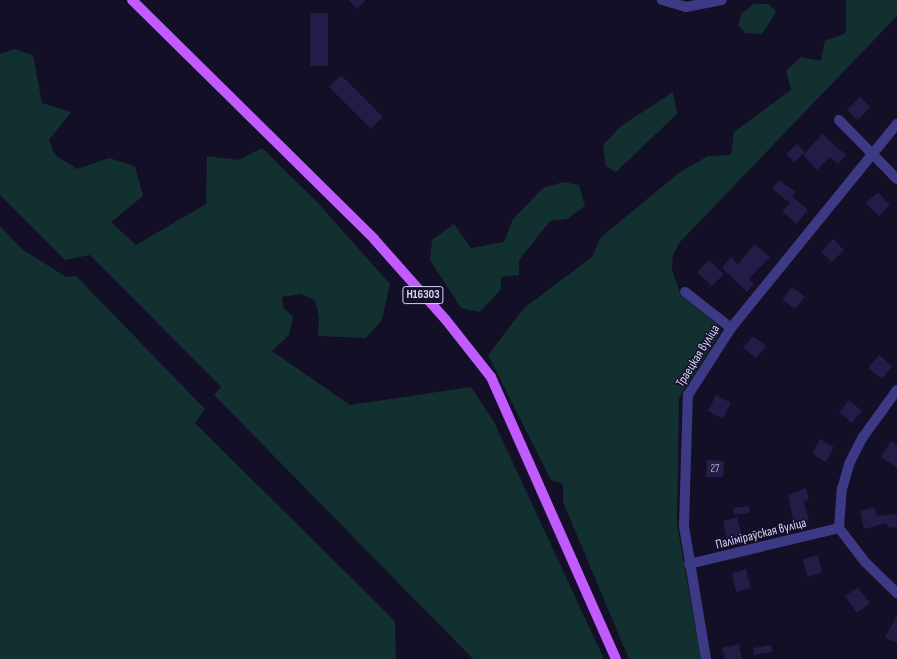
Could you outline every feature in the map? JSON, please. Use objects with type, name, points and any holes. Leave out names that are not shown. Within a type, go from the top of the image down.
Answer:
[{"type":"main road","name":"Н16303","points":[[132,0],[374,239],[446,320],[491,377],[616,659]]},
{"type":"street","points":[[662,0],[686,7],[721,0]]},
{"type":"street","points":[[839,120],[897,179]]},
{"type":"street","name":"Траецкая вуліца","points":[[706,659],[688,564],[684,526],[686,404],[732,328],[872,153],[897,124]]},
{"type":"street","points":[[685,292],[732,328]]},
{"type":"street","points":[[897,390],[863,437],[849,464],[842,489],[839,528],[865,562],[897,593]]},
{"type":"street","name":"Паліміраўская вуліца","points":[[688,564],[839,528]]},
{"type":"green space","points":[[846,0],[897,0],[897,16],[680,242],[673,255],[672,270],[681,296],[717,324],[720,333],[679,398],[677,524],[701,659],[629,659],[563,502],[563,484],[551,480],[488,355],[524,308],[592,257],[601,237],[680,172],[708,156],[731,155],[734,132],[791,90],[786,71],[801,57],[821,61],[825,41],[846,33]]},
{"type":"green space","points":[[754,4],[769,4],[776,12],[762,34],[745,33],[738,25],[742,13]]},
{"type":"green space","points":[[14,49],[33,55],[42,103],[71,112],[49,140],[55,155],[77,169],[109,158],[135,166],[143,196],[111,222],[136,245],[206,204],[207,156],[239,160],[262,148],[318,203],[390,284],[382,320],[366,338],[318,336],[319,317],[315,300],[300,294],[282,297],[283,307],[293,317],[289,335],[272,351],[350,405],[471,387],[494,422],[604,659],[473,659],[214,395],[221,387],[90,255],[65,260],[0,195],[0,54]]},
{"type":"green space","points":[[673,92],[677,114],[616,172],[606,166],[603,145],[621,126]]},
{"type":"green space","points":[[563,182],[579,185],[585,206],[567,219],[550,221],[519,260],[519,275],[501,277],[501,289],[480,312],[461,308],[430,260],[432,240],[454,224],[471,248],[504,242],[513,219],[543,188]]},
{"type":"green space","points":[[0,226],[22,249],[66,277],[76,276],[205,409],[195,423],[395,621],[396,659],[0,659]]},
{"type":"building","points":[[348,0],[366,0],[357,9]]},
{"type":"building","points":[[310,13],[328,13],[328,66],[310,66]]},
{"type":"building","points":[[341,75],[383,117],[371,129],[329,87]]},
{"type":"building","points":[[860,97],[870,107],[858,120],[847,110]]},
{"type":"building","points":[[822,134],[846,155],[838,164],[830,157],[817,170],[803,155]]},
{"type":"building","points":[[797,144],[805,152],[794,162],[786,154]]},
{"type":"building","points":[[779,180],[796,192],[792,196],[808,210],[796,224],[782,211],[790,203],[772,189]]},
{"type":"building","points":[[878,192],[890,205],[879,216],[866,203]]},
{"type":"building","points":[[833,239],[844,250],[832,262],[821,252]]},
{"type":"building","points":[[755,244],[770,257],[749,279],[754,284],[747,292],[722,268],[731,257],[738,264]]},
{"type":"building","points":[[709,260],[724,274],[712,286],[697,272]]},
{"type":"building","points":[[792,287],[805,297],[795,309],[782,299]]},
{"type":"building","points":[[753,336],[766,346],[756,358],[743,348]]},
{"type":"building","points":[[879,355],[892,366],[882,379],[868,368]]},
{"type":"building","points":[[716,395],[731,403],[723,419],[708,411]]},
{"type":"building","points":[[849,400],[862,411],[852,423],[839,412]]},
{"type":"building","points":[[820,439],[834,447],[826,462],[812,454]]},
{"type":"building","points":[[891,441],[897,445],[897,468],[881,457]]},
{"type":"building","points":[[707,460],[724,461],[723,477],[706,477]]},
{"type":"building","points":[[806,488],[809,500],[804,501],[809,521],[794,525],[788,495]]},
{"type":"building","points":[[749,506],[750,513],[734,515],[733,508]]},
{"type":"building","points":[[874,507],[877,516],[897,514],[897,527],[888,528],[887,523],[864,529],[860,511]]},
{"type":"building","points":[[737,517],[742,536],[727,540],[723,521]]},
{"type":"building","points":[[818,555],[822,573],[807,577],[803,559]]},
{"type":"building","points":[[746,569],[751,588],[736,592],[732,573]]},
{"type":"building","points":[[858,587],[870,603],[857,613],[845,596]]},
{"type":"building","points":[[897,615],[897,643],[885,638]]},
{"type":"building","points":[[739,644],[742,659],[725,659],[722,648]]},
{"type":"building","points":[[771,645],[772,652],[754,655],[753,648]]}]
